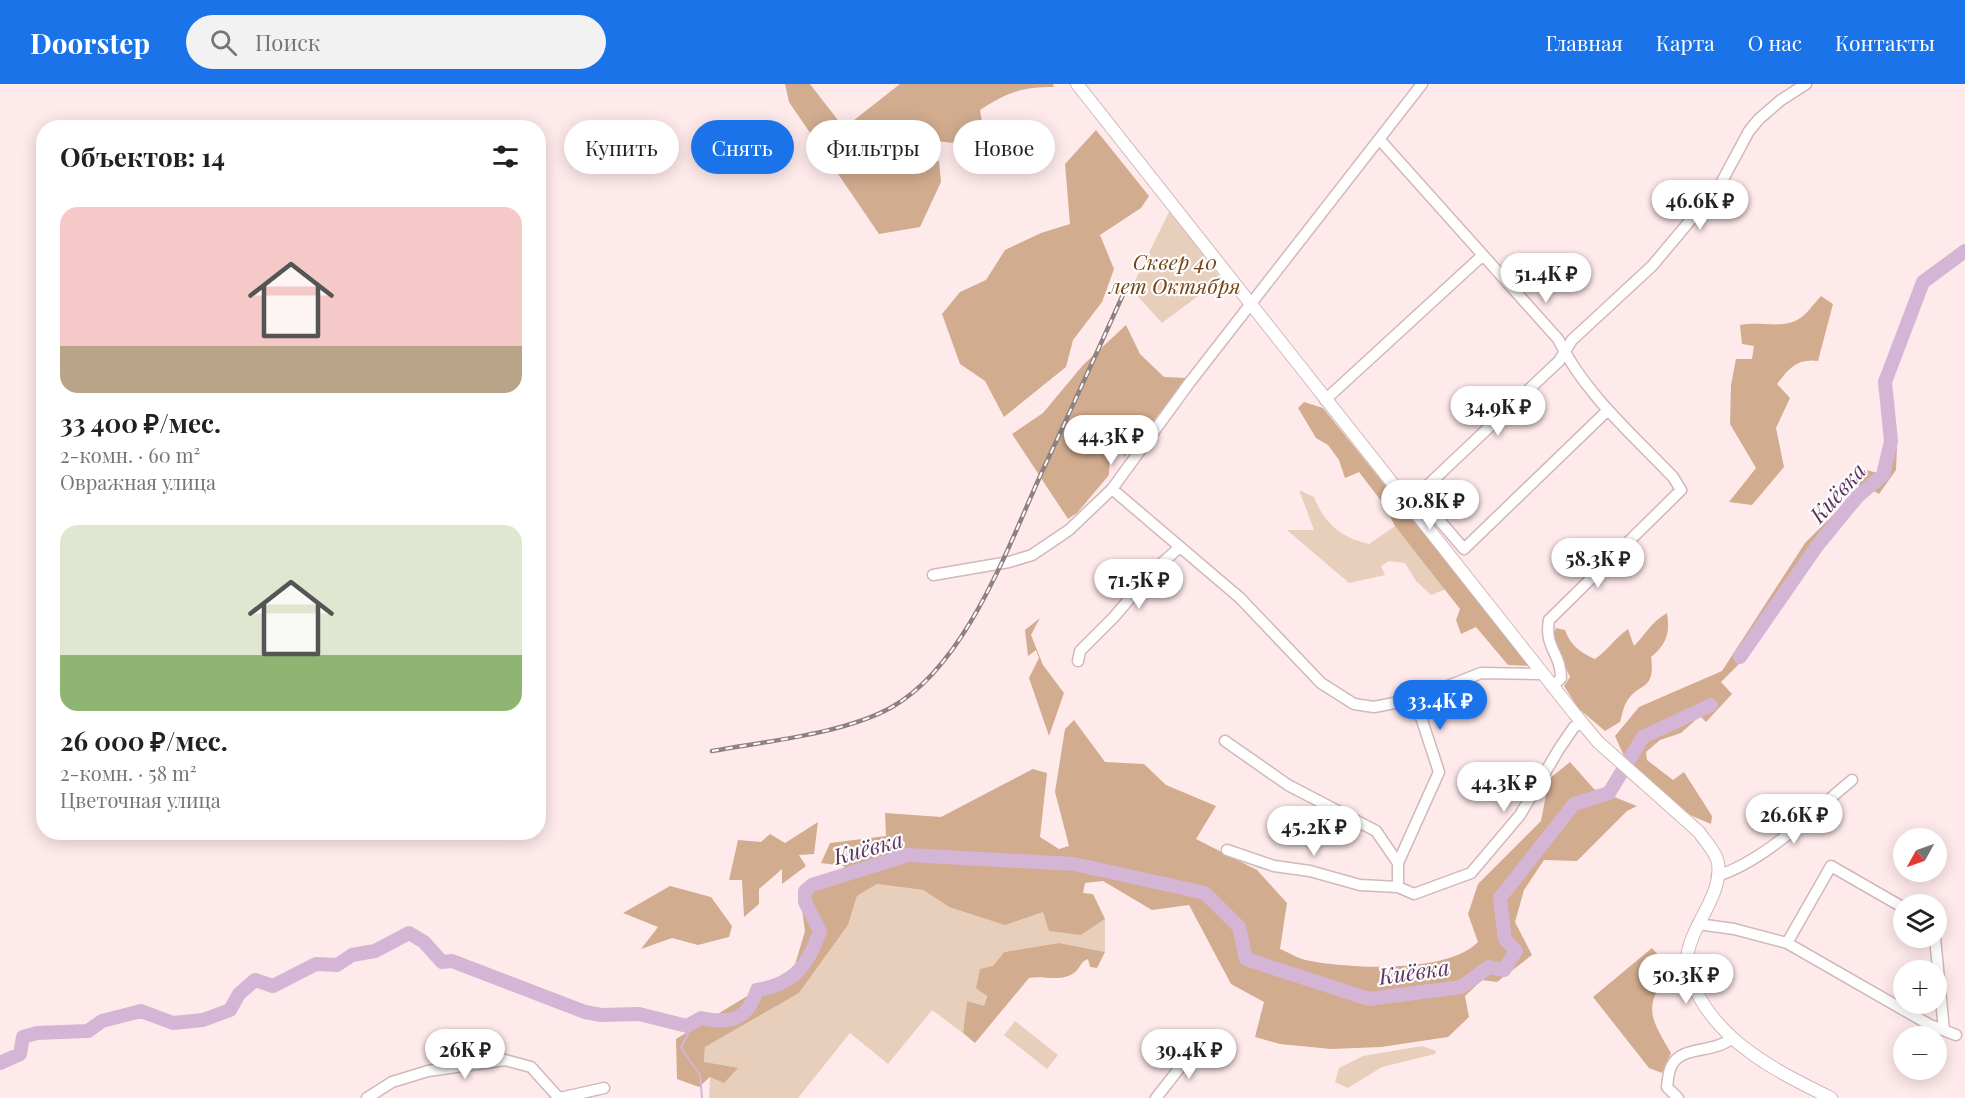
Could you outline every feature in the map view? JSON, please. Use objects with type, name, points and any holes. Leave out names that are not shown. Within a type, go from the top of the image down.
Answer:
[{"type":"main road","points":[[1077,84],[1325,400],[1413,499],[1552,687],[1605,748],[1699,832],[1718,862],[1717,876],[1691,940],[1687,960],[1689,975],[1701,1003],[1731,1039],[1831,1098]]},
{"type":"street","points":[[933,575],[1009,562],[1032,555],[1069,530],[1112,489],[1190,382],[1422,84]]},
{"type":"street","points":[[1608,410],[1464,549],[1413,499],[1564,352],[1572,340],[1652,266],[1720,185],[1749,131],[1759,119],[1781,100],[1806,84]]},
{"type":"street","points":[[1380,140],[1558,339],[1564,352],[1608,410],[1673,477],[1681,490],[1549,620],[1548,641],[1561,665],[1561,678],[1552,687]]},
{"type":"street","points":[[1325,400],[1484,255]]},
{"type":"street","points":[[1112,489],[1240,598],[1315,677],[1354,704],[1374,707],[1415,699],[1481,673],[1542,674]]},
{"type":"street","points":[[1078,661],[1080,651],[1154,570],[1180,547]]},
{"type":"street","points":[[1398,887],[1398,863],[1439,772],[1415,699]]},
{"type":"street","points":[[1227,850],[1274,866],[1311,871],[1360,885],[1398,887],[1414,894],[1471,873],[1520,816],[1559,749],[1574,727],[1582,723]]},
{"type":"street","points":[[1225,741],[1288,785],[1376,831],[1398,863]]},
{"type":"street","points":[[1717,876],[1739,869],[1852,780]]},
{"type":"street","points":[[1787,943],[1831,866],[1893,902]]},
{"type":"street","points":[[1698,924],[1734,929],[1787,943],[1933,1026]]},
{"type":"street","points":[[1936,948],[1944,1026]]},
{"type":"street","points":[[1947,1031],[1956,1035]]},
{"type":"street","points":[[1678,1098],[1667,1087],[1671,1067],[1678,1058],[1684,1053],[1720,1047],[1731,1039]]},
{"type":"street","points":[[1156,1098],[1199,1043]]},
{"type":"street","points":[[367,1098],[392,1082],[428,1071],[505,1060],[531,1066],[560,1098],[604,1088]]},
{"type":"green space","name":"Сквер 40 лет Октября","points":[[1170,210],[1221,279],[1162,323],[1131,289]]},
{"type":"green space","points":[[1299,490],[1314,497],[1328,522],[1350,538],[1369,544],[1395,526],[1446,589],[1431,595],[1416,581],[1405,563],[1389,561],[1381,566],[1385,575],[1349,583],[1287,530],[1314,530]]},
{"type":"green space","points":[[877,884],[923,890],[949,907],[1043,912],[1081,935],[1105,919],[1105,952],[1059,943],[1004,952],[993,966],[984,1007],[967,1001],[963,1033],[932,1010],[888,1064],[850,1033],[798,1098],[709,1098],[710,1077],[704,1062],[705,1047],[799,993],[848,925],[857,896]]},
{"type":"green space","points":[[1015,1021],[1058,1055],[1047,1069],[1004,1035]]},
{"type":"green space","points":[[1422,1046],[1436,1051],[1435,1054],[1382,1067],[1348,1088],[1335,1082],[1339,1068],[1363,1056]]},
{"type":"shaded area","points":[[785,84],[810,84],[838,120],[806,120],[806,127],[789,102]]},
{"type":"shaded area","points":[[900,84],[1053,84],[1054,87],[1033,88],[1007,95],[980,110],[982,120],[953,120],[953,143],[941,142],[941,120],[854,120]]},
{"type":"shaded area","points":[[1096,130],[1149,196],[1141,208],[1100,235],[1114,269],[1102,302],[1073,340],[1066,367],[1004,417],[985,381],[960,364],[942,314],[960,292],[986,280],[1005,250],[1041,233],[1070,224],[1065,164]]},
{"type":"shaded area","points":[[838,174],[940,174],[941,182],[920,227],[879,234]]},
{"type":"shaded area","points":[[1821,296],[1833,304],[1818,361],[1805,361],[1794,365],[1777,384],[1790,398],[1776,428],[1784,467],[1752,505],[1729,502],[1756,468],[1730,424],[1731,385],[1736,359],[1752,359],[1754,346],[1742,344],[1740,325],[1791,323],[1804,316]]},
{"type":"shaded area","points":[[1126,325],[1140,354],[1164,377],[1188,378],[1124,457],[1122,430],[1110,451],[1109,475],[1077,513],[1068,519],[1012,434],[1043,413],[1083,365]]},
{"type":"shaded area","points":[[1304,402],[1323,408],[1531,666],[1508,665],[1476,627],[1461,634],[1456,620],[1460,609],[1395,526],[1385,506],[1359,472],[1345,478],[1339,460],[1328,445],[1316,438],[1298,408]]},
{"type":"shaded area","points":[[1897,447],[1896,470],[1879,494],[1872,490],[1821,550],[1749,654],[1721,682],[1732,694],[1706,722],[1700,716],[1681,733],[1660,740],[1646,752],[1647,760],[1673,780],[1684,772],[1712,816],[1711,824],[1690,815],[1625,758],[1615,736],[1639,707],[1722,671],[1805,543],[1860,488],[1855,478],[1863,469],[1877,473],[1884,449]]},
{"type":"shaded area","points":[[1667,613],[1666,638],[1651,657],[1652,668],[1648,682],[1631,696],[1625,705],[1620,722],[1605,731],[1578,708],[1564,686],[1570,677],[1552,637],[1556,628],[1565,630],[1577,648],[1595,659],[1628,629],[1634,646],[1653,624]]},
{"type":"shaded area","points":[[1040,618],[1031,635],[1043,665],[1064,693],[1049,736],[1029,678],[1039,658],[1036,650],[1028,656],[1025,630]]},
{"type":"shaded area","points":[[1074,720],[1105,762],[1144,764],[1166,785],[1216,806],[1196,839],[1257,870],[1287,903],[1280,949],[1302,959],[1324,963],[1370,967],[1421,964],[1444,960],[1463,952],[1478,942],[1468,914],[1478,884],[1541,821],[1549,779],[1570,762],[1594,789],[1637,806],[1627,811],[1577,861],[1544,860],[1524,890],[1515,922],[1532,955],[1497,982],[1482,980],[1465,996],[1469,1017],[1448,1037],[1381,1047],[1331,1049],[1280,1044],[1255,1037],[1264,1002],[1231,984],[1189,905],[1152,910],[1103,881],[1085,883],[1083,893],[1093,894],[1105,919],[1081,935],[1049,931],[1043,912],[1005,925],[949,907],[923,890],[877,884],[857,896],[848,925],[799,993],[705,1047],[704,1062],[738,1068],[724,1083],[710,1077],[699,1087],[677,1079],[676,1039],[794,968],[805,931],[800,894],[845,874],[844,866],[821,863],[830,843],[886,836],[885,813],[941,817],[1033,769],[1047,773],[1040,837],[1059,849],[1069,846],[1055,792],[1065,729]]},
{"type":"shaded area","points":[[818,822],[814,854],[799,855],[806,866],[782,884],[782,869],[759,889],[759,904],[744,917],[742,880],[729,880],[738,840],[761,842],[770,834],[785,843]]},
{"type":"shaded area","points":[[670,886],[711,897],[732,926],[729,937],[698,945],[672,938],[641,949],[658,927],[623,913]]},
{"type":"shaded area","points":[[1059,943],[1105,952],[1097,968],[1090,967],[1088,959],[1075,972],[1064,977],[1029,978],[975,1043],[963,1033],[967,1001],[984,1006],[987,996],[976,988],[980,969],[993,966],[1004,952]]},
{"type":"shaded area","points":[[1652,948],[1670,968],[1656,992],[1652,1010],[1657,1028],[1671,1053],[1662,1073],[1649,1068],[1593,997]]},
{"type":"waterway","name":"Киёвка","points":[[1740,657],[1817,546],[1857,497],[1883,475],[1891,441],[1885,382],[1923,282],[1965,251]]},
{"type":"waterway","name":"Киёвка","points":[[0,1063],[20,1054],[23,1037],[37,1033],[88,1031],[102,1021],[141,1011],[173,1023],[203,1020],[230,1010],[239,994],[255,980],[273,986],[316,964],[337,965],[352,955],[375,951],[409,933],[424,942],[442,962],[452,961],[585,1012],[601,1015],[639,1014],[687,1026],[701,1018],[729,1020],[749,1008],[757,990],[790,978],[805,963],[820,931],[805,902],[805,891],[812,885],[908,855],[1074,864],[1205,893],[1239,927],[1246,959],[1369,999],[1461,987],[1489,967],[1504,970],[1516,951],[1505,939],[1500,898],[1574,804],[1609,793],[1643,737],[1711,705]]},
{"type":"waterway","points":[[692,1025],[681,1048],[700,1075],[702,1098]]},
{"type":"railway","points":[[712,751],[805,735],[873,716],[892,707],[918,688],[942,663],[963,634],[999,569],[1126,288]]}]
